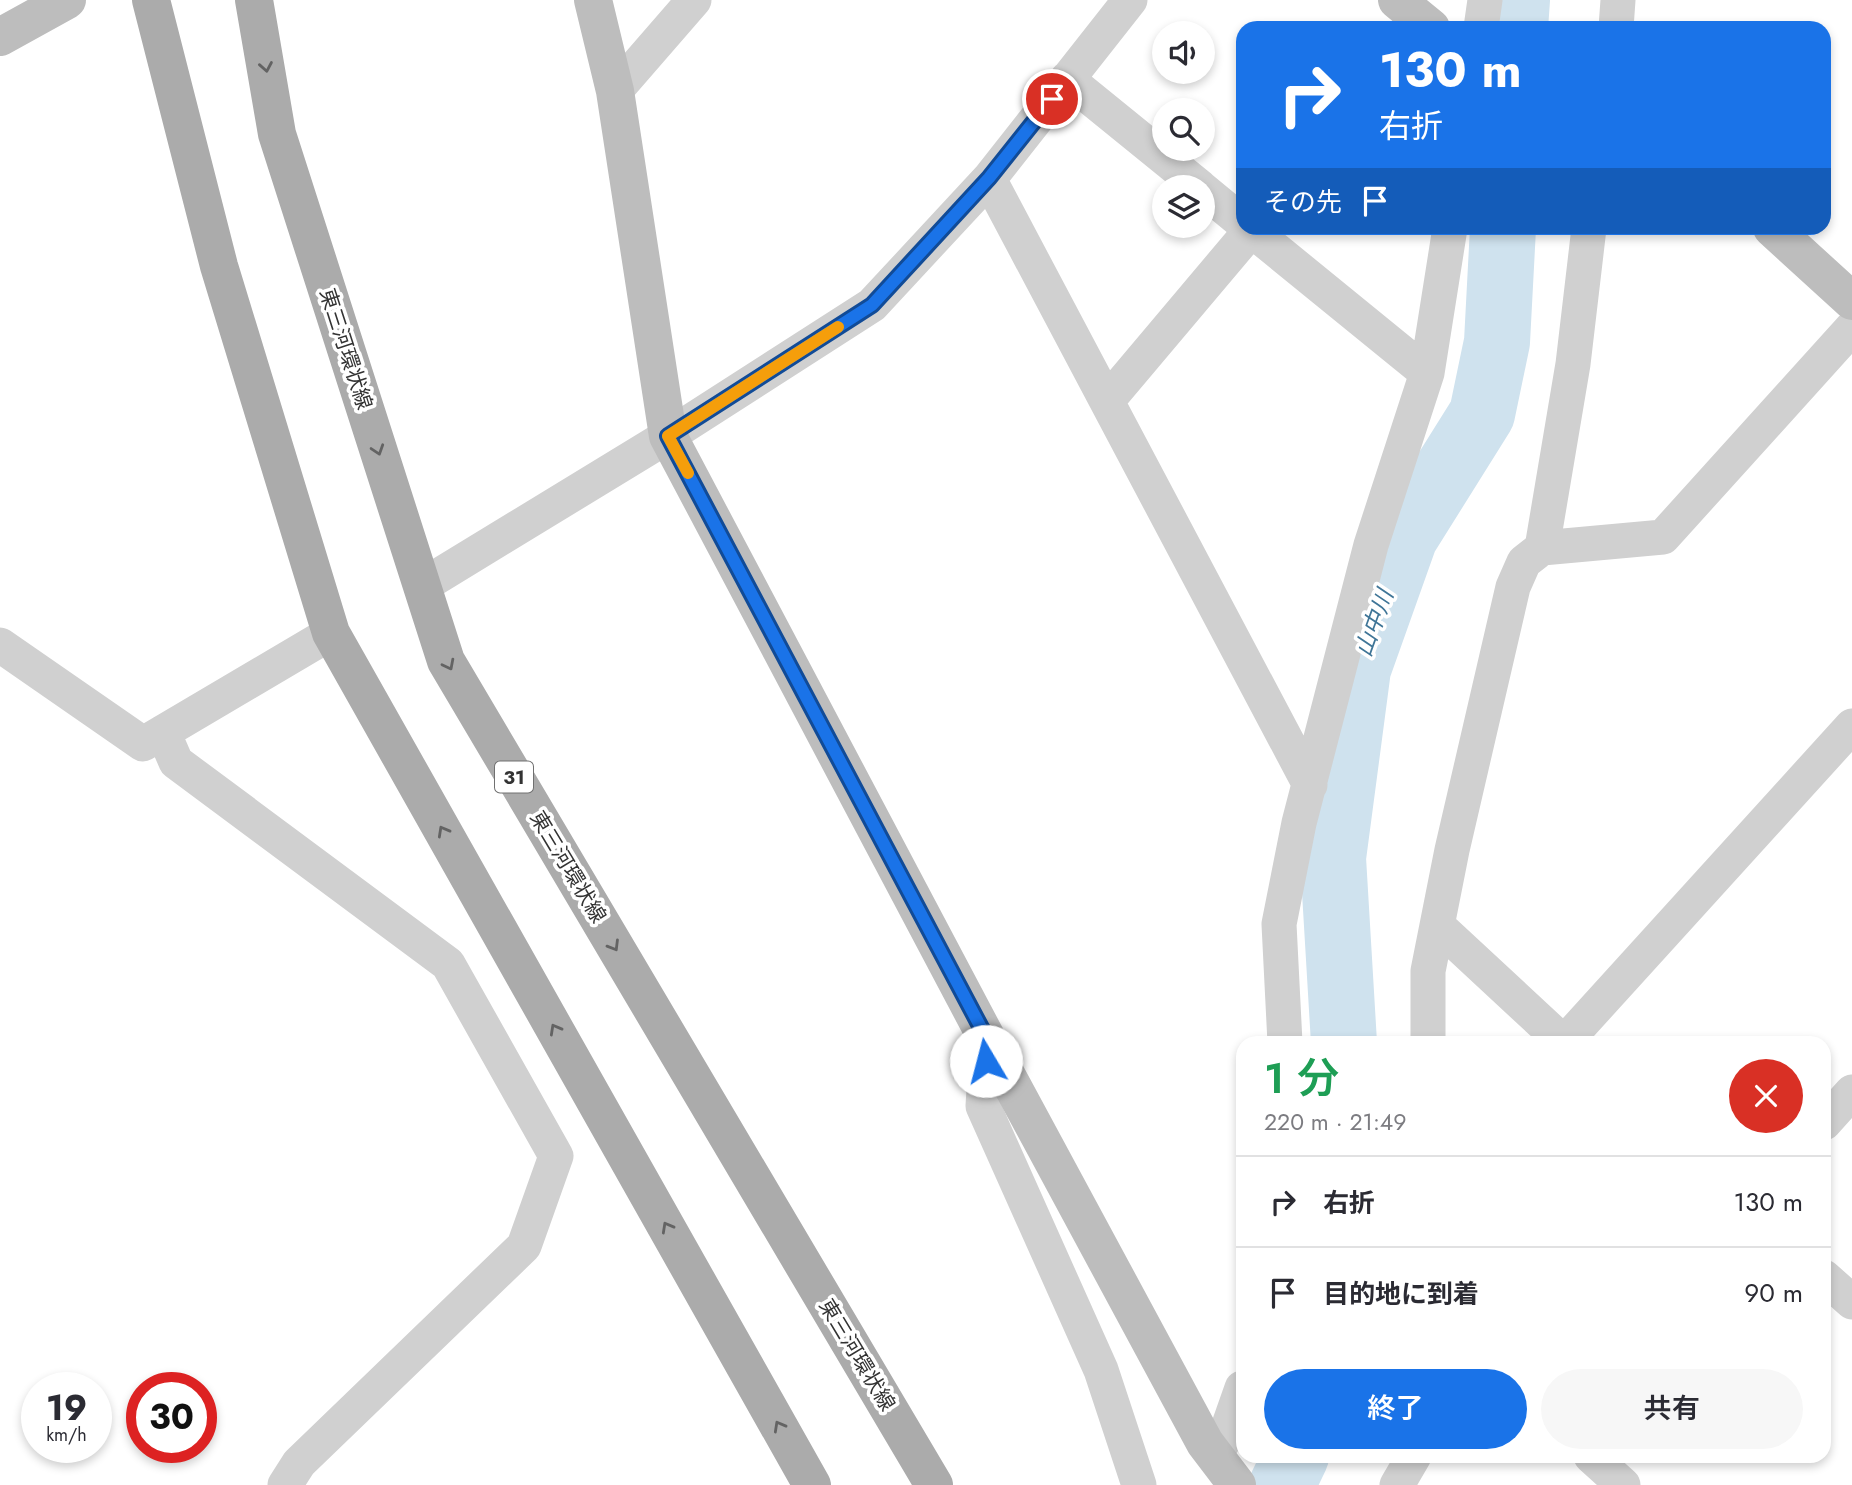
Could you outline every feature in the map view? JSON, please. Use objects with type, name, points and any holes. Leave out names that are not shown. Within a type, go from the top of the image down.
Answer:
[{"type":"main road","points":[[151,0],[219,266],[331,633],[812,1485]]},
{"type":"main road","name":"東三河環状線","points":[[254,0],[278,134],[446,661],[934,1485]]},
{"type":"street","points":[[0,37],[66,0]]},
{"type":"street","points":[[593,0],[615,91],[668,436],[987,1039],[1205,1443],[1237,1485]]},
{"type":"street","points":[[615,91],[694,0]]},
{"type":"street","points":[[422,586],[668,436],[872,305],[989,178],[1130,0]]},
{"type":"street","points":[[1396,0],[1422,21]]},
{"type":"street","points":[[1482,21],[1485,0]]},
{"type":"street","points":[[1616,21],[1618,0]]},
{"type":"street","points":[[1068,79],[1185,175]]},
{"type":"street","points":[[989,178],[1310,785]]},
{"type":"street","points":[[1215,199],[1236,216]]},
{"type":"street","points":[[1107,401],[1241,235]]},
{"type":"street","points":[[1259,235],[1427,373]]},
{"type":"street","points":[[1285,1036],[1279,924],[1299,823],[1371,545],[1427,373],[1449,235]]},
{"type":"street","points":[[1542,548],[1573,364],[1588,235]]},
{"type":"street","points":[[1780,235],[1852,301]]},
{"type":"street","points":[[1428,1036],[1428,971],[1452,850],[1513,587],[1524,562],[1542,548],[1663,537],[1852,328]]},
{"type":"street","points":[[0,645],[143,744],[331,633]]},
{"type":"street","points":[[1570,1036],[1852,726]]},
{"type":"street","points":[[163,732],[176,762],[449,964],[556,1156],[524,1246],[299,1463],[285,1485]]},
{"type":"street","points":[[1438,926],[1556,1036]]},
{"type":"street","points":[[987,1039],[983,1106],[1101,1370],[1139,1485]]},
{"type":"street","points":[[1831,1115],[1852,1092]]},
{"type":"street","points":[[1831,1283],[1852,1302]]},
{"type":"street","points":[[1214,1454],[1223,1442],[1236,1405]]},
{"type":"street","points":[[1397,1485],[1410,1463]]},
{"type":"street","points":[[1599,1463],[1623,1485]]},
{"type":"waterway","name":"山中川","points":[[1516,21],[1517,0]]},
{"type":"waterway","name":"山中川","points":[[1344,1036],[1333,858],[1358,669],[1405,537],[1482,414],[1497,342],[1503,235]]},
{"type":"waterway","name":"山中川","points":[[1282,1485],[1293,1463]]},
{"type":"slow traffic","points":[[688,473],[668,436],[838,327]]},
{"type":"route","points":[[986,1061],[987,1039],[668,436],[872,305],[989,178],[1052,99]]}]
